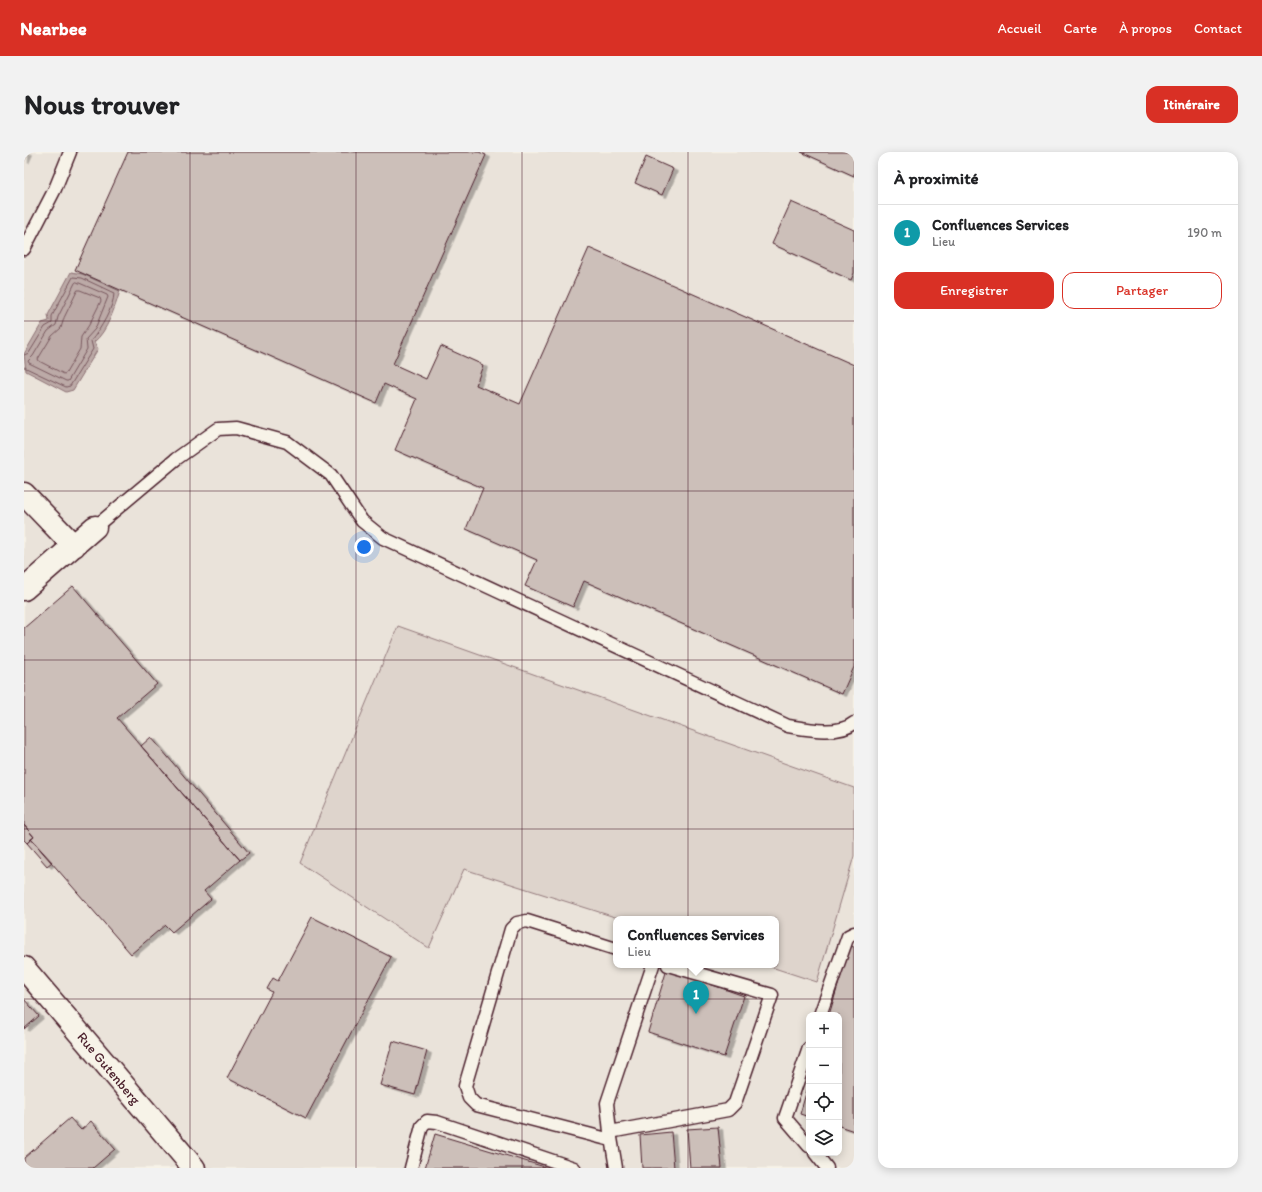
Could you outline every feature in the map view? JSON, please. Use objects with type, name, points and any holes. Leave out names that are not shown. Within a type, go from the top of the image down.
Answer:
[{"type":"street","points":[[24,494],[74,546]]},
{"type":"street","points":[[24,589],[96,527]]},
{"type":"street","name":"Rue Gutenberg","points":[[24,968],[194,1168]]},
{"type":"lane","points":[[24,249],[55,189],[70,152]]},
{"type":"lane","points":[[96,527],[176,459],[218,430],[236,428],[287,442],[331,475],[362,521],[383,538],[788,726],[815,731],[846,727],[854,723]]},
{"type":"lane","points":[[613,948],[527,921],[517,922],[511,929],[464,1086],[469,1098],[476,1105],[610,1136],[728,1110],[735,1103],[772,995],[678,968]]},
{"type":"lane","points":[[821,1012],[848,936],[854,933]]},
{"type":"lane","points":[[616,1168],[610,1136],[607,1103],[652,968]]},
{"type":"lane","points":[[806,1057],[785,1118],[806,1142]]},
{"type":"lane","points":[[410,1168],[422,1126],[427,1121],[437,1122],[574,1168]]},
{"type":"lane","points":[[818,1156],[828,1168]]},
{"type":"shaded area","points":[[24,152],[854,152],[854,1168],[24,1168]]},
{"type":"shaded area","points":[[398,626],[854,788],[854,856],[817,982],[774,968],[779,968],[779,916],[613,916],[464,869],[429,948],[300,863]]},
{"type":"water","points":[[71,272],[83,274],[120,291],[107,326],[99,338],[94,342],[98,349],[73,390],[66,392],[26,371],[24,354],[42,323],[49,321],[48,315]]},
{"type":"building","points":[[24,152],[28,152],[24,161]]},
{"type":"building","points":[[128,152],[479,152],[486,155],[393,364],[426,379],[441,346],[483,365],[476,385],[520,404],[589,248],[854,365],[854,667],[842,694],[584,581],[573,607],[525,586],[537,560],[466,529],[483,488],[395,450],[417,399],[384,384],[376,403],[75,270]]},
{"type":"building","points":[[801,152],[854,152],[854,176]]},
{"type":"building","points":[[646,157],[673,169],[662,195],[635,183]]},
{"type":"building","points":[[791,202],[854,230],[854,273],[851,280],[772,244]]},
{"type":"building","points":[[73,586],[157,684],[117,718],[240,860],[204,891],[211,899],[172,932],[165,925],[131,954],[31,839],[34,837],[24,825],[24,628]]},
{"type":"building","points":[[151,737],[249,853],[240,860],[141,746]]},
{"type":"building","points":[[24,825],[34,837],[27,843],[24,840]]},
{"type":"building","points":[[31,839],[52,862],[47,866],[27,843]]},
{"type":"building","points":[[312,917],[391,957],[306,1118],[227,1078],[272,992],[267,989],[273,978],[278,981]]},
{"type":"building","points":[[850,946],[854,947],[854,1131],[842,1127],[842,1012],[830,1012]]},
{"type":"building","points":[[667,969],[744,996],[724,1057],[648,1032]]},
{"type":"building","points":[[24,999],[39,1016],[24,1029]]},
{"type":"building","points":[[393,1041],[427,1051],[415,1095],[380,1085]]},
{"type":"building","points":[[806,1093],[806,1116],[800,1114]]},
{"type":"building","points":[[70,1118],[81,1130],[91,1121],[115,1149],[93,1168],[24,1168],[24,1158]]},
{"type":"building","points":[[718,1127],[722,1168],[690,1168],[687,1129]]},
{"type":"building","points":[[671,1132],[674,1168],[642,1168],[640,1135]]},
{"type":"building","points":[[435,1134],[548,1168],[425,1168]]},
{"type":"place","name":"Confluences Services","points":[[696,1014]]}]
